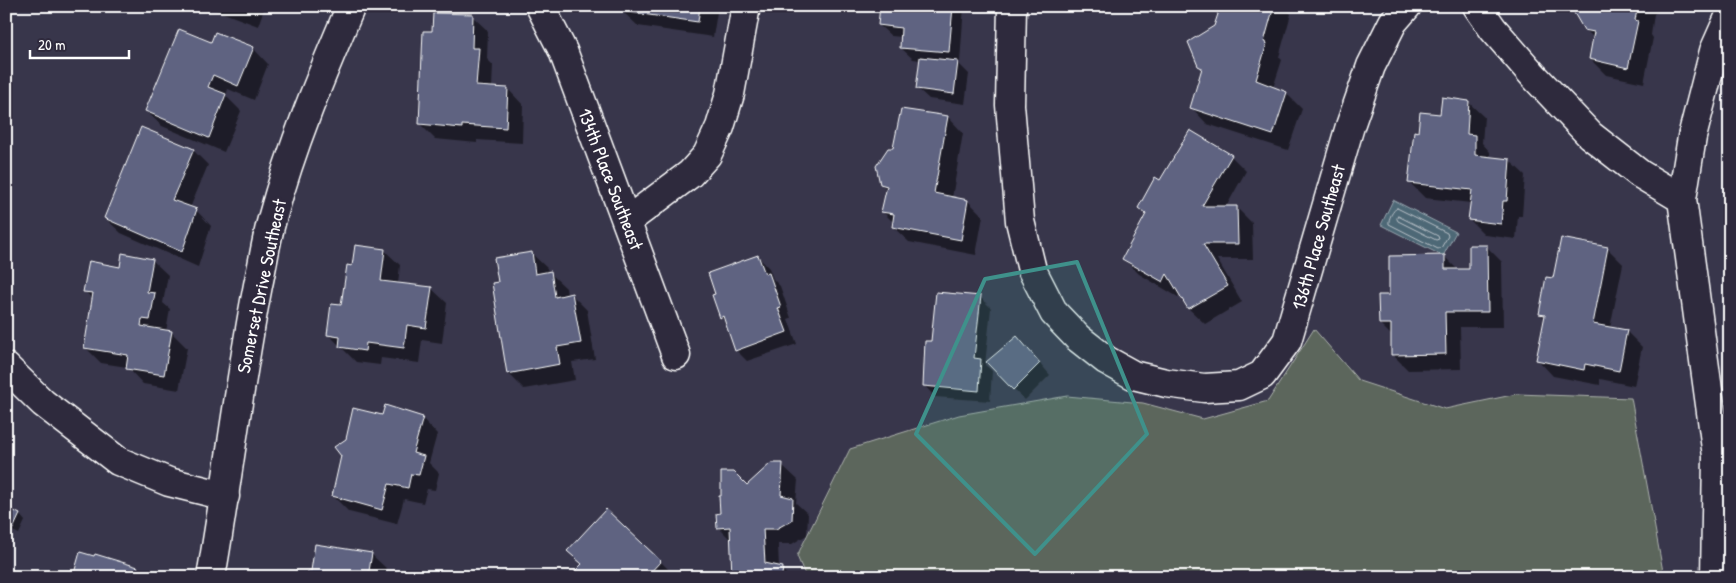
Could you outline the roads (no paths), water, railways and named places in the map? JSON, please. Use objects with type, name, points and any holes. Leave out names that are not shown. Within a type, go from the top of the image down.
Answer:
[{"type":"street","name":"Somerset Drive Southeast","points":[[211,577],[225,496],[245,349],[271,220],[293,149],[313,95],[351,6]]},
{"type":"street","name":"134th Place Southeast","points":[[540,6],[563,51],[676,355]]},
{"type":"street","points":[[627,221],[690,174],[707,155],[720,127],[730,94],[746,6]]},
{"type":"street","name":"136th Place Southeast","points":[[1012,6],[1010,105],[1020,221],[1032,270],[1054,313],[1078,338],[1106,360],[1133,375],[1166,383],[1204,388],[1239,386],[1262,375],[1287,341],[1350,126],[1371,66],[1393,22],[1407,6]]},
{"type":"street","points":[[1477,6],[1493,29],[1533,75],[1590,135],[1640,174],[1682,199]]},
{"type":"street","points":[[1715,577],[1717,456],[1682,199],[1692,137],[1714,51],[1730,15]]},
{"type":"street","points":[[6,367],[43,403],[118,461],[169,482],[225,496]]},
{"type":"water","points":[[1393,200],[1456,232],[1443,256],[1381,225]]}]
